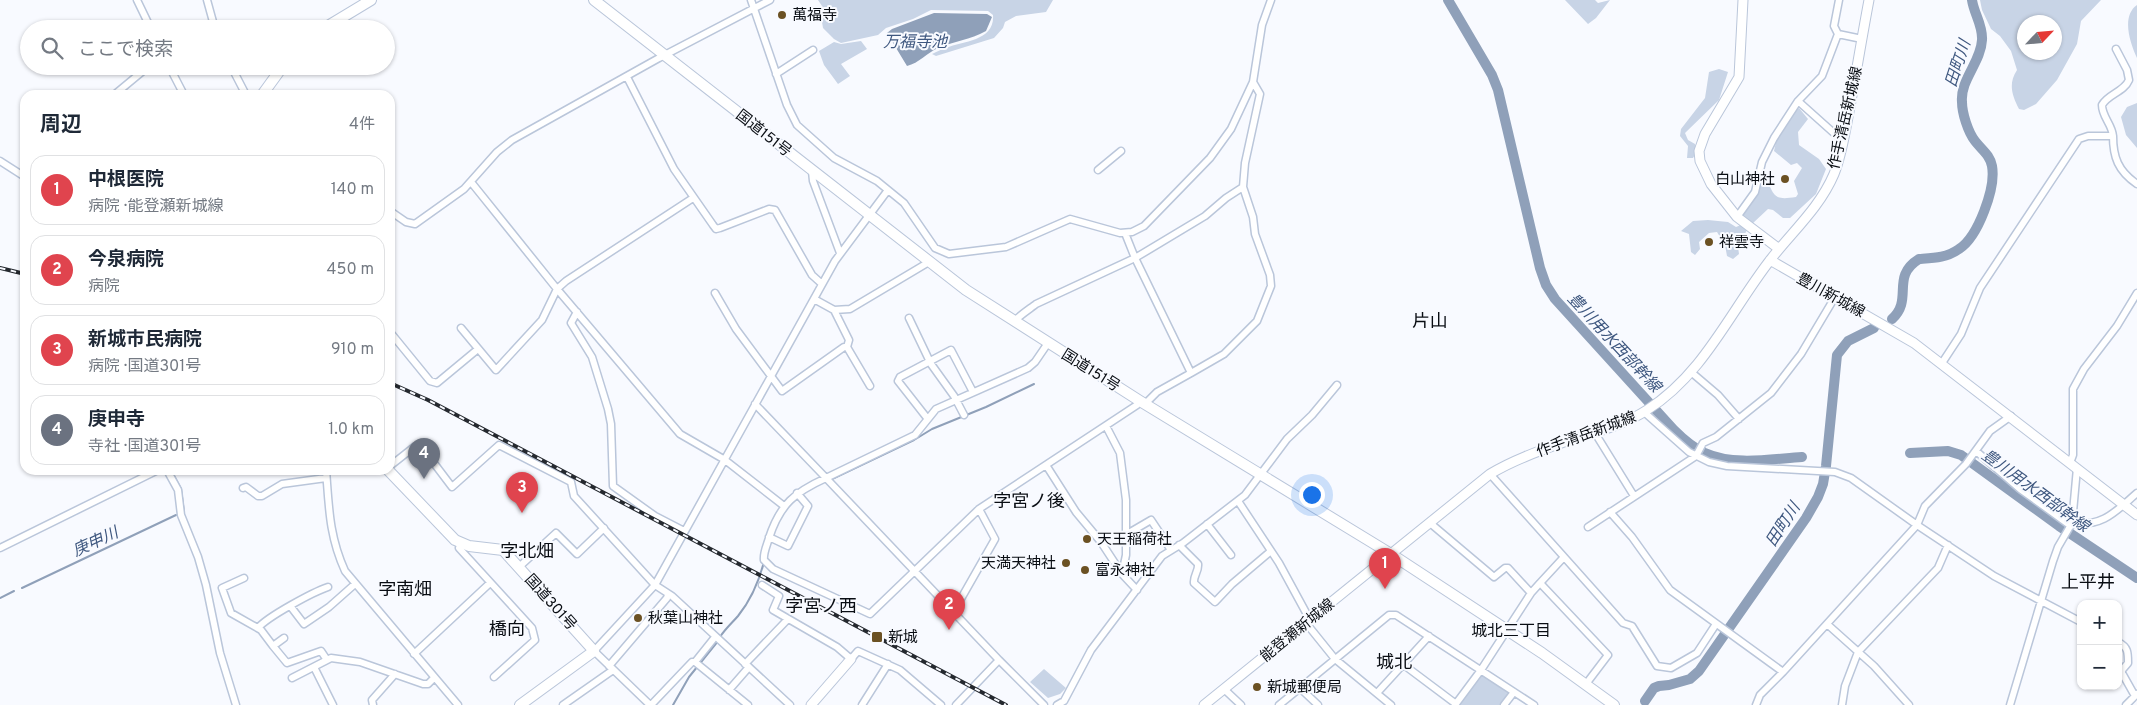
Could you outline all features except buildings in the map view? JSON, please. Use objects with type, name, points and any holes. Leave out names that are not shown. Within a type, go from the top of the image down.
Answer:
[{"type":"highway","points":[[338,20],[371,0]]},
{"type":"highway","name":"国道151号","points":[[594,0],[966,290],[1014,322],[1391,554],[1507,630],[1614,705]]},
{"type":"highway","points":[[266,90],[276,75]]},
{"type":"highway","name":"国道301号","points":[[393,475],[445,531],[461,543],[503,550],[594,651]]},
{"type":"highway","points":[[520,705],[594,651]]},
{"type":"main road","points":[[1743,0],[1739,77],[1704,134],[1699,151],[1703,172],[1737,217],[1779,249],[1770,260]]},
{"type":"main road","name":"作手清岳新城線","points":[[1779,249],[1807,216],[1828,186],[1834,173],[1844,138],[1869,0]]},
{"type":"main road","name":"作手清岳新城線","points":[[1391,554],[1490,474],[1534,452],[1614,426],[1646,411],[1658,403],[1691,372],[1713,344],[1770,260]]},
{"type":"main road","name":"豊川新城線","points":[[1770,260],[1894,330],[1942,363],[2137,514]]},
{"type":"main road","name":"能登瀬新城線","points":[[1204,705],[1391,554]]},
{"type":"main road","points":[[811,705],[851,659]]},
{"type":"street","points":[[137,0],[147,20]]},
{"type":"street","points":[[207,0],[213,20]]},
{"type":"street","points":[[751,0],[792,117],[805,134],[834,158],[866,175],[904,203],[935,248],[949,254],[1006,246],[1070,219],[1111,232],[1125,233],[1138,230],[1144,226],[1210,158],[1230,129],[1253,82],[1262,25],[1271,0]]},
{"type":"street","points":[[395,214],[406,222],[416,224],[471,182],[497,152],[512,140],[770,0]]},
{"type":"street","points":[[1737,217],[1755,192],[1767,151],[1798,101],[1819,81],[1838,34],[1834,26],[1839,0]]},
{"type":"street","points":[[1838,34],[1862,39]]},
{"type":"street","points":[[2116,49],[2127,70],[2129,80],[2123,89],[2105,99],[2102,105],[2104,117],[2113,130],[2115,158],[2129,177],[2137,184]]},
{"type":"street","points":[[776,74],[813,50]]},
{"type":"street","points":[[120,90],[139,75]]},
{"type":"street","points":[[174,75],[181,90]]},
{"type":"street","points":[[236,75],[243,90]]},
{"type":"street","points":[[627,77],[674,169],[716,228],[769,209],[775,210],[812,275],[822,284]]},
{"type":"street","points":[[1048,343],[1040,356],[1028,368],[936,409],[915,435],[799,495],[784,506],[773,525],[765,562],[797,580],[870,614],[978,508],[1157,392],[1224,354],[1257,321],[1270,286],[1270,275],[1255,234],[1253,217],[1243,187],[1260,94],[1253,82]]},
{"type":"street","points":[[1798,101],[1836,135],[1844,138]]},
{"type":"street","points":[[1942,363],[1961,334],[1980,288],[2080,139],[2088,136],[2113,136]]},
{"type":"street","points":[[1098,170],[1121,151]]},
{"type":"street","points":[[0,161],[20,174]]},
{"type":"street","points":[[812,171],[813,180],[840,253]]},
{"type":"street","points":[[471,182],[557,289],[680,434],[725,460],[784,506]]},
{"type":"street","points":[[1014,322],[1036,304],[1135,258],[1205,216],[1226,198],[1243,187]]},
{"type":"street","points":[[748,705],[692,662],[651,705],[594,651],[655,585],[840,253],[888,190]]},
{"type":"street","points":[[461,328],[496,370],[542,320],[557,289],[566,281],[693,198]]},
{"type":"street","points":[[1125,233],[1135,258],[1191,373]]},
{"type":"street","points":[[814,299],[834,310],[850,309],[929,262]]},
{"type":"street","points":[[716,293],[736,328],[782,391],[844,346],[846,347],[850,340],[834,310]]},
{"type":"street","points":[[2010,705],[2053,561],[2071,526],[2074,466],[2073,389],[2084,369],[2117,326],[2137,293]]},
{"type":"street","points":[[1588,527],[1696,455],[1702,445],[1716,437],[1772,393],[1801,354],[1835,297]]},
{"type":"street","points":[[577,312],[571,322],[592,357],[611,424],[613,486],[655,516],[684,532]]},
{"type":"street","points":[[909,318],[929,362],[957,400],[964,415]]},
{"type":"street","points":[[395,338],[430,381],[437,383],[478,349]]},
{"type":"street","points":[[846,347],[870,386]]},
{"type":"street","points":[[927,418],[898,381],[900,377],[951,350],[973,392]]},
{"type":"street","points":[[1691,372],[1718,395],[1739,419]]},
{"type":"street","points":[[1057,705],[1066,703],[1091,650],[1162,556],[1179,546],[1238,501],[1250,489],[1287,439],[1312,415],[1337,385]]},
{"type":"street","points":[[756,404],[1044,705]]},
{"type":"street","points":[[1646,411],[1696,455],[1727,466],[1830,472],[1851,478],[1994,576],[2077,620]]},
{"type":"street","points":[[1756,705],[1760,696],[1917,525],[1926,506],[1968,462],[1990,431],[2010,416]]},
{"type":"street","points":[[1106,426],[1121,460],[1121,476],[1126,500],[1126,555],[1122,574]]},
{"type":"street","points":[[1595,432],[1634,496]]},
{"type":"street","points":[[395,462],[414,447],[421,446],[452,487],[499,445],[571,482],[574,496],[655,585],[672,596],[790,705]]},
{"type":"street","points":[[1975,452],[2020,489],[2071,526],[2104,520],[2137,493]]},
{"type":"street","points":[[1046,465],[1076,512],[1101,542],[1122,574],[1138,590]]},
{"type":"street","points":[[1490,474],[1623,623],[1632,626],[1660,668],[1671,668],[1697,653],[1718,626]]},
{"type":"street","points":[[0,548],[148,475]]},
{"type":"street","points":[[170,475],[178,490],[181,515],[198,556],[220,652],[236,705]]},
{"type":"street","points":[[243,488],[246,487],[258,496],[262,496],[282,484],[326,478],[331,535],[336,552],[345,571],[458,705]]},
{"type":"street","points":[[771,538],[788,546],[808,506],[799,495]]},
{"type":"street","points":[[1238,501],[1271,551],[1308,621],[1335,659],[1391,705]]},
{"type":"street","points":[[954,611],[995,539],[978,508]]},
{"type":"street","points":[[1610,512],[1632,538],[1670,590],[1783,672]]},
{"type":"street","points":[[1127,534],[1151,520],[1171,550]]},
{"type":"street","points":[[1430,523],[1494,577],[1508,568],[1531,592]]},
{"type":"street","points":[[1207,524],[1231,555]]},
{"type":"street","points":[[518,567],[556,533],[577,554],[604,528]]},
{"type":"street","points":[[461,543],[459,548],[532,628],[535,640],[494,677]]},
{"type":"street","points":[[1842,705],[1845,686],[1858,652],[1938,568],[1948,545]]},
{"type":"street","points":[[1179,546],[1198,564],[1194,583],[1215,602],[1232,584],[1271,551]]},
{"type":"street","points":[[1404,665],[1456,704],[1481,670],[1531,592],[1564,558]]},
{"type":"street","points":[[244,578],[222,588],[232,616],[258,628],[287,663],[322,651],[327,660]]},
{"type":"street","points":[[414,654],[490,583]]},
{"type":"street","points":[[1540,583],[1608,655],[1586,684]]},
{"type":"street","points":[[291,607],[304,624],[330,607],[355,584]]},
{"type":"street","points":[[762,585],[778,596],[772,610],[837,647],[851,659],[858,651],[888,664],[911,678],[941,705]]},
{"type":"street","points":[[258,628],[276,613],[291,607],[318,590],[328,587]]},
{"type":"street","points":[[563,705],[611,668],[668,595]]},
{"type":"street","points":[[1279,705],[1389,614],[1396,615],[1534,705]]},
{"type":"street","points":[[729,690],[747,665],[788,619]]},
{"type":"street","points":[[1827,624],[1874,666],[1909,705]]},
{"type":"street","points":[[1377,693],[1429,636]]},
{"type":"street","points":[[273,646],[284,638]]},
{"type":"street","points":[[697,664],[718,639]]},
{"type":"street","points":[[2122,644],[2128,650],[2128,663],[2122,670],[2122,673],[2136,695],[2126,705]]},
{"type":"street","points":[[292,678],[327,660],[353,660],[423,684],[428,684],[434,678]]},
{"type":"street","points":[[956,705],[999,660]]},
{"type":"street","points":[[862,705],[888,664]]},
{"type":"street","points":[[314,667],[333,705]]},
{"type":"street","points":[[373,705],[372,700],[395,674]]},
{"type":"street","points":[[1300,688],[1318,705]]},
{"type":"street","points":[[1224,689],[1241,705]]},
{"type":"street","points":[[1504,705],[1514,692]]},
{"type":"shaded area","points":[[818,0],[1053,0],[1046,12],[1016,16],[1005,22],[1003,28],[994,38],[936,56],[932,54],[944,48],[977,39],[984,35],[992,24],[993,15],[988,11],[931,10],[913,19],[886,28],[878,35],[841,43],[823,28],[822,6]]},
{"type":"shaded area","points":[[1565,0],[1595,0],[1598,3],[1610,0],[1596,18],[1588,24]]},
{"type":"shaded area","points":[[1980,0],[2101,0],[2081,21],[2077,44],[2057,80],[2036,104],[2024,110],[2019,109],[2014,99],[2012,85],[2017,70],[2011,51],[2000,36],[1991,29],[1982,10]]},
{"type":"shaded area","points":[[2137,5],[2137,58],[2130,38],[2128,23],[2132,10]]},
{"type":"shaded area","points":[[861,41],[867,49],[841,64],[850,76],[838,84],[824,65],[819,51],[834,42],[841,44]]},
{"type":"shaded area","points":[[1719,69],[1728,72],[1719,100],[1685,133],[1688,140],[1695,144],[1696,153],[1693,158],[1687,158],[1688,146],[1680,136],[1681,129],[1705,98],[1709,72]]},
{"type":"shaded area","points":[[2137,103],[2137,148],[2126,135],[2121,117],[2127,107]]},
{"type":"shaded area","points":[[1799,108],[1808,119],[1798,132],[1799,145],[1819,159],[1826,169],[1816,194],[1790,218],[1783,218],[1773,210],[1768,209],[1752,224],[1741,216],[1753,201],[1764,178],[1767,179],[1774,194],[1780,198],[1796,197],[1798,194],[1794,181],[1802,168],[1797,163],[1791,165],[1774,151],[1777,139],[1783,128]]},
{"type":"shaded area","points":[[1693,221],[1728,222],[1736,227],[1741,225],[1747,230],[1738,247],[1739,254],[1733,259],[1727,256],[1725,245],[1717,232],[1709,233],[1699,242],[1700,249],[1695,255],[1691,252],[1689,234],[1681,231]]},
{"type":"shaded area","points":[[1044,669],[1066,688],[1060,694],[1048,698],[1030,682]]},
{"type":"shaded area","points":[[1481,677],[1485,677],[1508,692],[1501,705],[1459,705]]},
{"type":"water","name":"万福寺池","points":[[934,13],[987,14],[992,17],[986,31],[938,48],[907,66],[887,33],[892,29]]},
{"type":"waterway","name":"豊川用水西部幹線","points":[[1448,0],[1492,75],[1498,90],[1540,268],[1546,285],[1555,299],[1674,430],[1696,449],[1716,457],[1740,461],[1802,457]]},
{"type":"waterway","name":"田町川","points":[[1892,319],[1901,304],[1904,281],[1910,266],[1919,259],[1945,256],[1966,243],[1979,223],[1988,199],[1993,175],[1991,162],[1970,133],[1962,106],[1964,86],[1978,56],[1982,40],[1981,29],[1972,0]]},
{"type":"waterway","name":"田町川","points":[[1645,701],[1654,688],[1690,679],[1699,671],[1806,518],[1823,484],[1837,355],[1848,341],[1874,328]]},
{"type":"waterway","points":[[830,480],[914,440],[932,429],[986,407],[1034,384]]},
{"type":"waterway","name":"豊川用水西部幹線","points":[[1910,453],[1948,451],[1961,455],[2059,526],[2137,578]]},
{"type":"waterway","name":"庚申川","points":[[174,475],[181,489],[184,512]]},
{"type":"waterway","name":"庚申川","points":[[22,588],[176,515]]},
{"type":"waterway","points":[[720,637],[751,597],[764,562]]},
{"type":"waterway","name":"庚申川","points":[[0,598],[14,591]]},
{"type":"waterway","points":[[673,705],[689,677],[718,641]]},
{"type":"railway","points":[[0,268],[20,273]]},
{"type":"railway","points":[[395,385],[428,400],[1006,705]]},
{"type":"place","name":"萬福寺","points":[[782,15]]},
{"type":"place","name":"白山神社","points":[[1785,179]]},
{"type":"place","name":"祥雲寺","points":[[1709,242]]},
{"type":"place","name":"庚申寺","points":[[424,479]]},
{"type":"place","name":"新城市民病院","points":[[522,513]]},
{"type":"place","name":"天王稲荷社","points":[[1087,539]]},
{"type":"place","name":"天満天神社","points":[[1066,563]]},
{"type":"place","name":"富永神社","points":[[1085,570]]},
{"type":"place","name":"中根医院","points":[[1385,589]]},
{"type":"place","name":"秋葉山神社","points":[[638,618]]},
{"type":"place","name":"今泉病院","points":[[949,630]]},
{"type":"place","name":"新城","points":[[877,637]]},
{"type":"place","name":"新城郵便局","points":[[1257,687]]},
{"type":"district","name":"片山","points":[[1430,321]]},
{"type":"district","name":"字宮ノ後","points":[[1029,501]]},
{"type":"district","name":"字北畑","points":[[527,551]]},
{"type":"district","name":"上平井","points":[[2088,582]]},
{"type":"district","name":"字南畑","points":[[405,589]]},
{"type":"district","name":"字宮ノ西","points":[[821,606]]},
{"type":"district","name":"橋向","points":[[507,629]]},
{"type":"district","name":"城北三丁目","points":[[1511,630]]},
{"type":"district","name":"城北","points":[[1394,662]]}]
